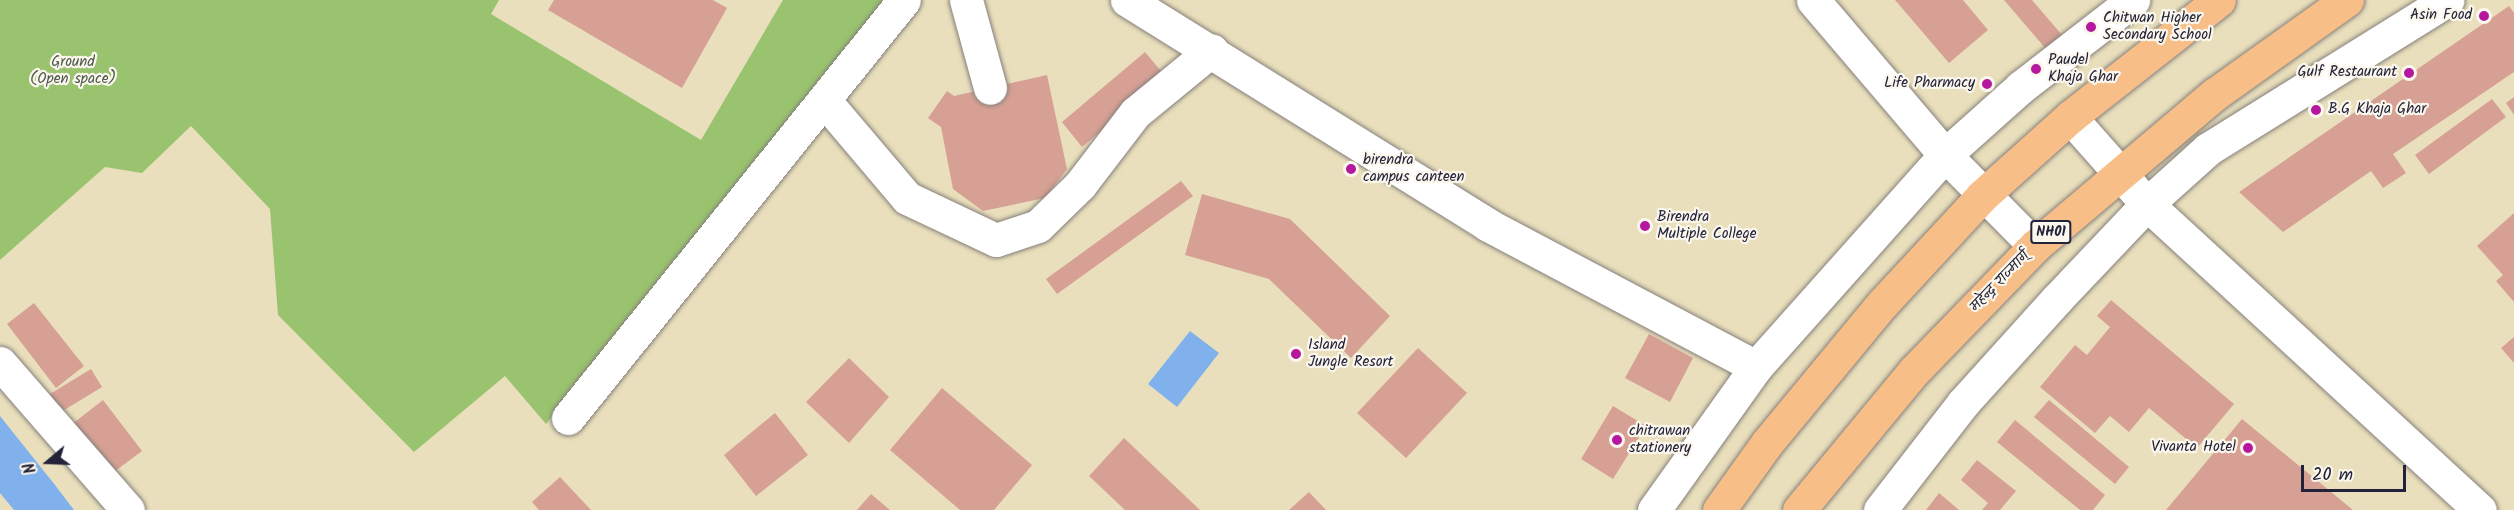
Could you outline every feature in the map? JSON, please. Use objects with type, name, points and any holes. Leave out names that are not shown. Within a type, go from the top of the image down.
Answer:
[{"type":"highway","points":[[1719,510],[1767,443],[1883,303],[1982,196],[2070,117],[2219,0]]},
{"type":"highway","name":"महेन्द्र राज्मार्ग्","points":[[1810,506],[1914,371],[2035,246],[2215,94],[2347,0]]},
{"type":"street","points":[[568,418],[904,0]]},
{"type":"street","points":[[966,0],[990,88]]},
{"type":"street","points":[[1127,0],[1212,50],[1488,225],[1756,367]]},
{"type":"street","points":[[1813,0],[1945,155],[1982,196],[2035,246]]},
{"type":"street","points":[[1654,510],[1756,367],[1945,155],[2021,87],[2133,0]]},
{"type":"street","points":[[1880,510],[1963,403],[2148,204],[2208,149],[2447,0]]},
{"type":"street","points":[[824,100],[907,198],[996,240],[1038,226],[1080,185],[1135,113],[1212,50]]},
{"type":"street","points":[[2070,117],[2148,204],[2480,510]]},
{"type":"street","points":[[0,363],[128,510]]},
{"type":"green space","name":"Ground (Open space)","points":[[0,0],[499,0],[491,14],[701,140],[783,0],[895,0],[684,262],[546,424],[505,376],[414,452],[278,315],[270,209],[191,126],[142,173],[105,167],[0,260]]},
{"type":"water","points":[[1190,331],[1219,353],[1177,407],[1148,384]]},
{"type":"water","points":[[0,416],[74,510],[14,510],[0,493]]},
{"type":"building","points":[[554,0],[713,0],[727,8],[682,88],[548,10]]},
{"type":"building","points":[[1895,0],[1963,0],[1988,30],[1949,63]]},
{"type":"building","points":[[2004,0],[2032,0],[2062,35],[2046,49]]},
{"type":"building","points":[[2509,6],[2514,13],[2514,72],[2393,154],[2406,173],[2383,188],[2371,171],[2283,232],[2239,192]]},
{"type":"building","points":[[1145,52],[1166,77],[1082,147],[1062,122]]},
{"type":"building","points":[[1047,75],[1067,169],[1045,198],[983,211],[953,189],[941,127],[928,118],[947,91],[954,96]]},
{"type":"building","points":[[2514,97],[2514,115],[2506,103]]},
{"type":"building","points":[[2492,99],[2506,117],[2429,174],[2415,155]]},
{"type":"building","points":[[1181,181],[1193,196],[1057,294],[1046,279]]},
{"type":"building","points":[[1202,194],[1290,219],[1390,316],[1351,358],[1269,279],[1185,255]]},
{"type":"building","points":[[2514,213],[2514,302],[2496,281],[2503,275],[2477,246]]},
{"type":"building","points":[[2111,300],[2234,404],[2197,448],[2149,408],[2129,432],[2110,416],[2095,433],[2040,387],[2075,345],[2087,355],[2110,327],[2097,316]]},
{"type":"building","points":[[34,303],[84,366],[56,388],[7,324]]},
{"type":"building","points":[[1649,334],[1693,358],[1670,402],[1625,378]]},
{"type":"building","points":[[2514,337],[2514,363],[2501,348]]},
{"type":"building","points":[[1418,348],[1467,393],[1406,458],[1357,413]]},
{"type":"building","points":[[849,358],[889,397],[849,443],[806,402]]},
{"type":"building","points":[[91,369],[102,387],[61,412],[50,394]]},
{"type":"building","points":[[942,388],[1032,465],[994,510],[960,510],[890,450]]},
{"type":"building","points":[[103,400],[142,451],[110,475],[71,425]]},
{"type":"building","points":[[2049,400],[2129,467],[2115,484],[2034,417]]},
{"type":"building","points":[[1613,406],[1646,426],[1613,479],[1581,459]]},
{"type":"building","points":[[775,413],[808,455],[756,496],[724,455]]},
{"type":"building","name":"Vivanta Hotel","points":[[2242,419],[2353,510],[2166,510]]},
{"type":"building","points":[[2015,420],[2105,495],[2093,510],[2080,510],[1997,442]]},
{"type":"building","points":[[1124,438],[1200,510],[1125,510],[1089,476]]},
{"type":"building","points":[[1977,460],[2016,491],[2000,510],[1982,510],[1988,503],[1961,480]]},
{"type":"building","points":[[560,477],[591,510],[539,510],[532,502]]},
{"type":"building","points":[[1309,492],[1326,510],[1289,510]]},
{"type":"building","points":[[1939,493],[1959,510],[1926,510]]},
{"type":"building","points":[[871,494],[890,510],[857,510]]},
{"type":"place","name":"Asin Food","points":[[2484,16]]},
{"type":"place","name":"Chitwan Higher Secondary School","points":[[2091,27]]},
{"type":"place","name":"Paudel Khaja Ghar","points":[[2036,69]]},
{"type":"place","name":"Gulf Restaurant","points":[[2409,73]]},
{"type":"place","name":"Life Pharmacy","points":[[1987,84]]},
{"type":"place","name":"B.G Khaja Ghar","points":[[2316,110]]},
{"type":"place","name":"birendra campus canteen","points":[[1351,169]]},
{"type":"place","name":"Birendra Multiple College","points":[[1645,226]]},
{"type":"place","name":"Island Jungle Resort","points":[[1296,354]]},
{"type":"place","name":"chitrawan stationery","points":[[1617,440]]},
{"type":"place","name":"Vivanta Hotel","points":[[2248,448]]}]
